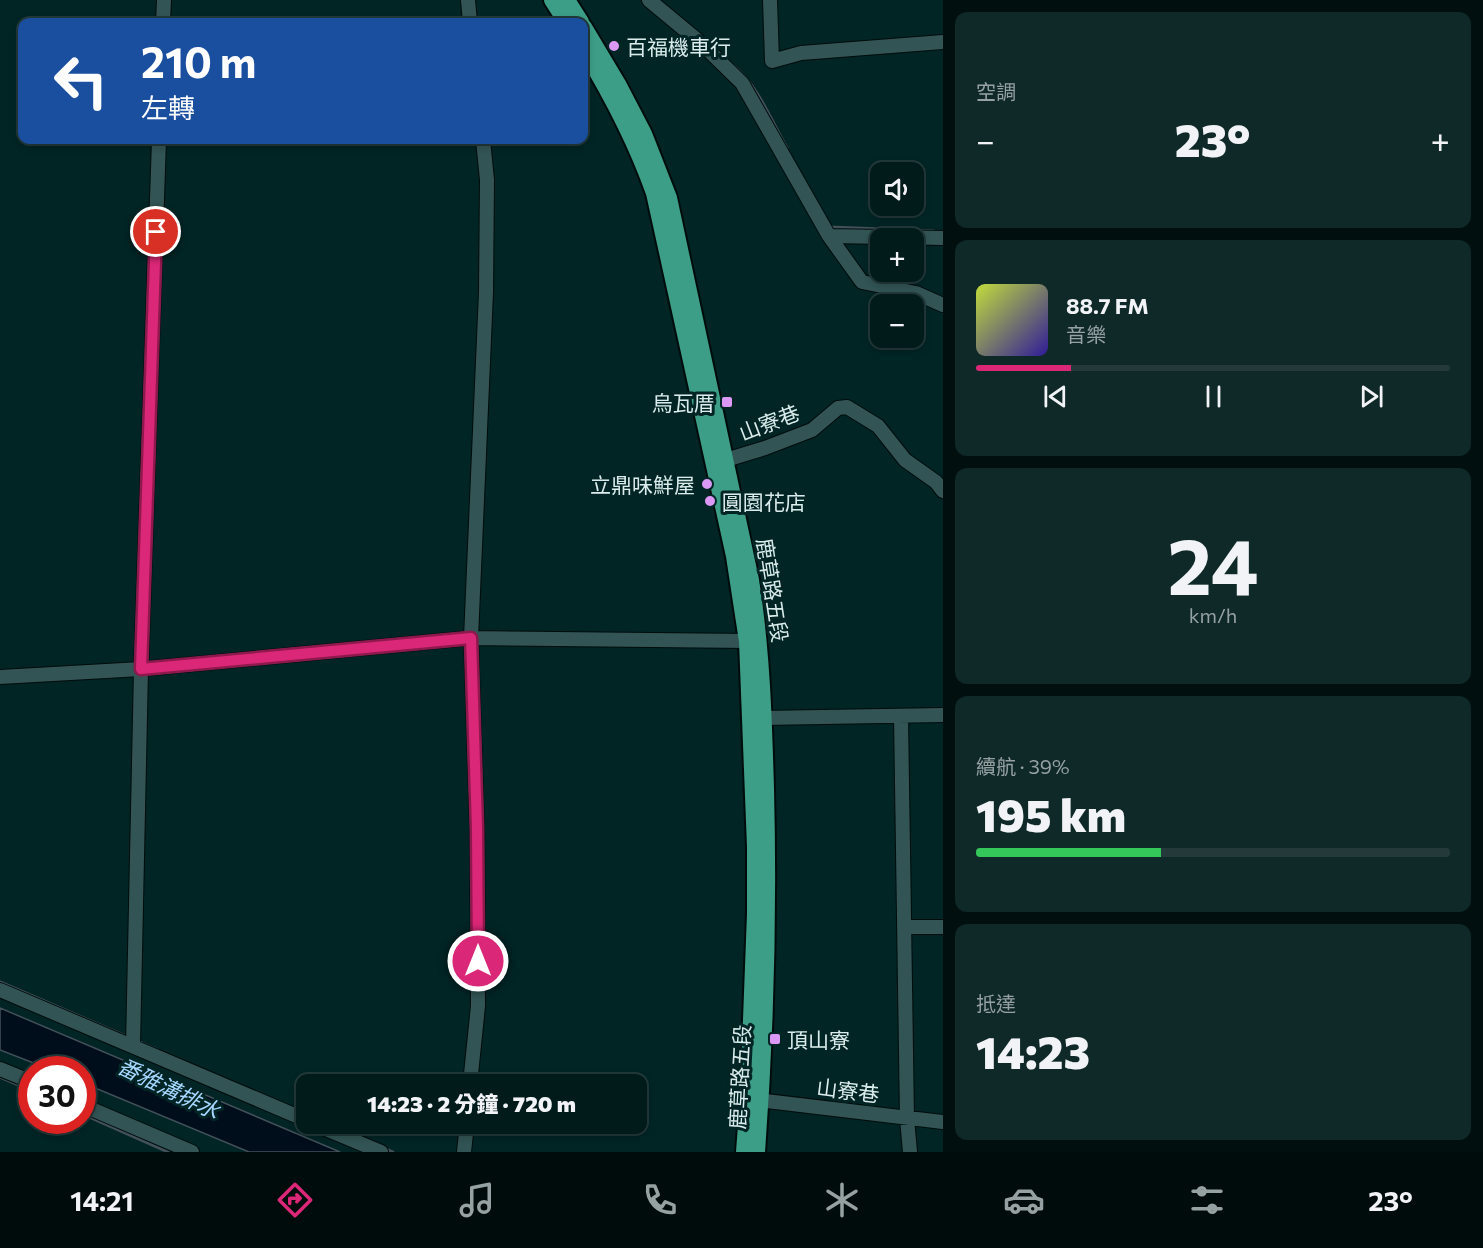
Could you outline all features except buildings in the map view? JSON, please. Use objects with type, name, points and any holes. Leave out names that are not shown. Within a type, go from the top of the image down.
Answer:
[{"type":"main road","points":[[552,0],[563,18]]},
{"type":"main road","points":[[567,0],[578,18]]},
{"type":"main road","name":"鹿草路五段","points":[[588,34],[644,134],[669,198],[719,462],[758,718]]},
{"type":"main road","name":"鹿草路五段","points":[[588,57],[623,118],[654,193],[756,612],[758,718],[754,1100],[757,1152]]},
{"type":"main road","name":"鹿草路五段","points":[[744,1152],[754,1100]]},
{"type":"street","points":[[163,18],[164,0]]},
{"type":"street","points":[[468,0],[470,18]]},
{"type":"street","points":[[649,0],[702,44],[742,83],[829,236],[862,282],[916,293],[943,305]]},
{"type":"street","points":[[770,0],[772,61],[801,53],[943,42]]},
{"type":"street","points":[[133,1046],[141,669],[159,144]]},
{"type":"street","points":[[471,1074],[478,1006],[477,828],[471,638],[486,292],[487,180],[483,144]]},
{"type":"street","points":[[829,236],[943,238]]},
{"type":"street","name":"山寮巷","points":[[719,462],[812,430],[838,408],[847,407],[878,426],[905,460],[936,482],[943,491]]},
{"type":"street","points":[[0,677],[141,669],[471,638],[747,641]]},
{"type":"street","points":[[758,718],[943,715]]},
{"type":"street","points":[[901,716],[907,1119],[910,1152]]},
{"type":"street","points":[[904,927],[943,927]]},
{"type":"street","points":[[0,990],[296,1116]]},
{"type":"street","points":[[0,1069],[18,1076]]},
{"type":"street","name":"山寮巷","points":[[754,1100],[943,1122]]},
{"type":"street","points":[[96,1110],[192,1152]]},
{"type":"street","points":[[338,1134],[381,1152]]},
{"type":"street","points":[[464,1152],[466,1134]]},
{"type":"water","name":"番雅溝排水","points":[[0,1008],[340,1152],[249,1152],[96,1088],[96,1056],[18,1057],[0,1050]]},
{"type":"waterway","points":[[734,66],[757,93],[787,148]]},
{"type":"waterway","points":[[830,227],[934,231]]},
{"type":"waterway","points":[[0,982],[128,1037]]},
{"type":"waterway","points":[[137,1041],[158,1050]]},
{"type":"waterway","points":[[0,1077],[18,1085]]},
{"type":"waterway","points":[[96,1120],[168,1152]]},
{"type":"waterway","points":[[384,1148],[393,1152]]},
{"type":"place","name":"百福機車行","points":[[614,46]]},
{"type":"place","name":"烏瓦厝","points":[[727,402]]},
{"type":"place","name":"立鼎味鮮屋","points":[[707,484]]},
{"type":"place","name":"圓園花店","points":[[710,501]]},
{"type":"place","name":"頂山寮","points":[[775,1039]]},
{"type":"route","points":[[156,232],[141,669],[471,638],[477,828],[478,961]]}]
